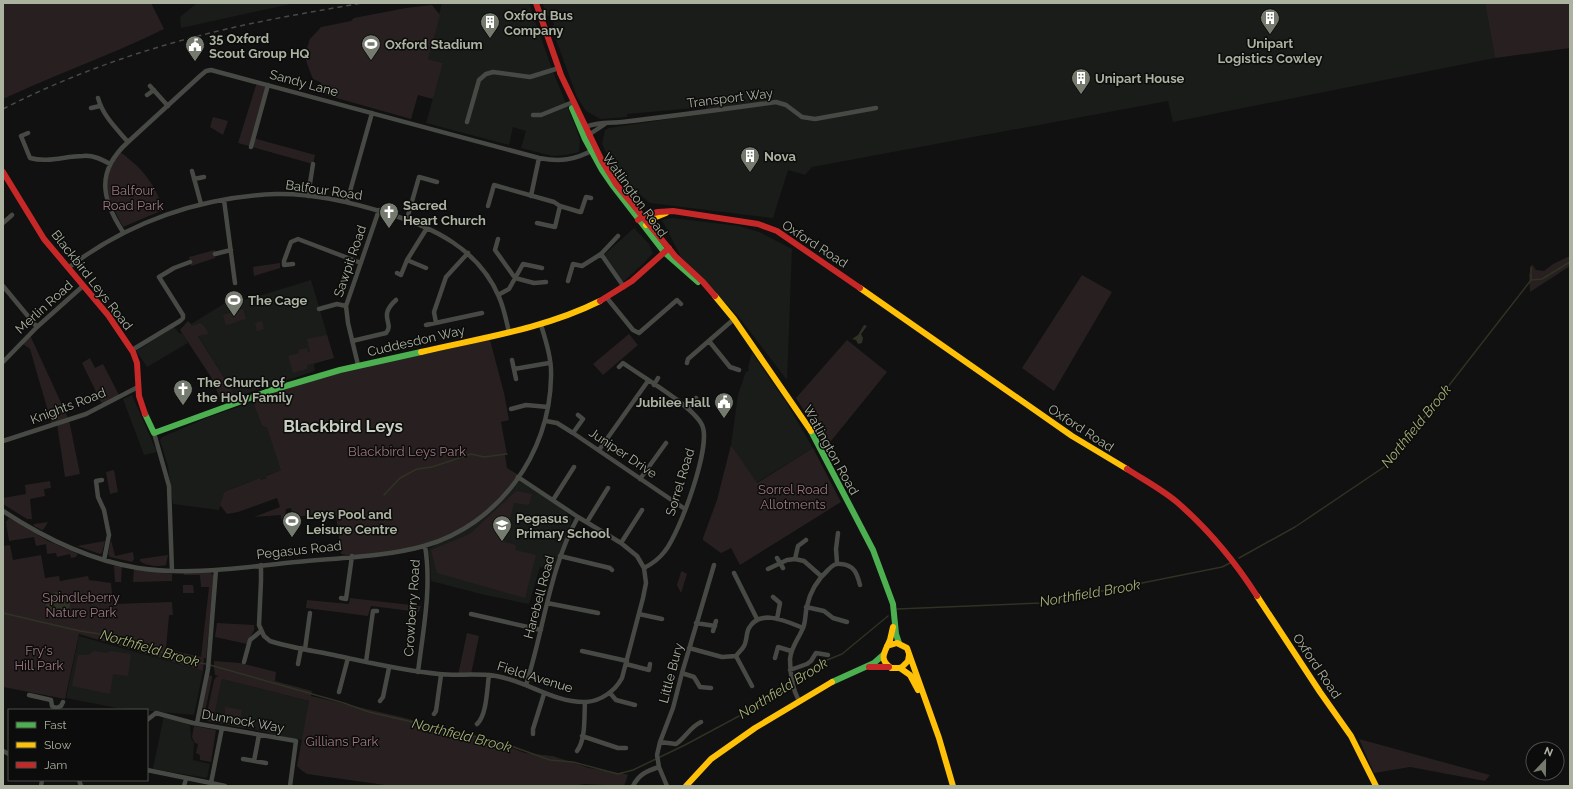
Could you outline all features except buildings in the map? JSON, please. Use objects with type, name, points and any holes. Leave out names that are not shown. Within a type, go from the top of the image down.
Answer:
[{"type":"street","name":"Watlington Road","points":[[536,3],[572,103],[602,170],[666,250],[725,307],[800,415],[819,446],[873,550],[893,604],[896,634],[899,643]]},
{"type":"street","name":"Sandy Lane","points":[[123,232],[110,207],[106,195],[106,174],[110,164],[118,151],[200,76],[206,71],[211,70],[539,158],[564,161],[573,159],[594,150]]},
{"type":"street","points":[[467,122],[479,80],[486,74],[493,72],[530,77],[559,70]]},
{"type":"street","points":[[251,147],[268,85]]},
{"type":"street","points":[[147,95],[152,88],[168,106]]},
{"type":"street","points":[[98,98],[100,106],[107,118],[128,142]]},
{"type":"street","name":"Transport Way","points":[[584,129],[605,124],[776,102],[786,105],[802,117],[815,119],[876,108]]},
{"type":"street","points":[[533,115],[541,115],[572,103]]},
{"type":"street","points":[[91,108],[100,106]]},
{"type":"street","points":[[347,202],[372,113]]},
{"type":"street","name":"Transport Way","points":[[590,134],[605,124]]},
{"type":"street","name":"Watlington Road","points":[[584,129],[590,134],[594,150]]},
{"type":"street","points":[[28,133],[21,136],[30,158],[57,160],[84,156],[98,158],[110,164]]},
{"type":"street","points":[[531,196],[539,158]]},
{"type":"street","points":[[308,196],[313,164]]},
{"type":"street","points":[[192,171],[201,204]]},
{"type":"street","name":"Blackbird Leys Road","points":[[3,172],[33,222],[60,260],[103,307],[132,350],[138,364],[138,395],[154,433],[170,486],[172,570]]},
{"type":"street","points":[[194,179],[204,177]]},
{"type":"street","points":[[407,219],[419,177],[437,182]]},
{"type":"street","points":[[488,206],[494,185],[554,202],[560,206],[581,212],[586,197]]},
{"type":"street","name":"Balfour Road","points":[[68,268],[98,246],[123,232],[166,214],[201,204],[224,200],[276,194],[308,196],[347,202],[379,210],[407,219],[451,240],[468,253],[486,274],[498,295],[509,332]]},
{"type":"street","points":[[224,200],[235,282]]},
{"type":"street","points":[[537,223],[554,227],[560,206]]},
{"type":"street","name":"Sawpit Road","points":[[358,365],[348,323],[346,306],[379,210]]},
{"type":"street","name":"Oxford Road","points":[[641,218],[664,211],[673,211],[758,224],[777,231],[1066,432],[1151,484],[1176,502],[1216,539],[1245,577],[1320,692],[1351,736],[1376,786]]},
{"type":"street","name":"Oxford Road","points":[[646,225],[656,217],[673,211]]},
{"type":"street","points":[[3,223],[12,215]]},
{"type":"street","points":[[397,273],[401,275],[427,228]]},
{"type":"street","points":[[568,281],[573,264],[582,266],[601,254],[618,236]]},
{"type":"street","points":[[293,264],[282,265],[292,242],[298,239],[361,262]]},
{"type":"street","points":[[498,239],[495,250],[515,278],[534,283],[546,282]]},
{"type":"street","points":[[215,254],[231,250]]},
{"type":"street","name":"Cuddesdon Way","points":[[154,433],[272,390],[358,365],[509,332],[572,315],[607,298],[624,287],[666,250]]},
{"type":"street","points":[[436,323],[434,312],[446,277],[468,253]]},
{"type":"street","points":[[601,254],[624,287]]},
{"type":"street","points":[[408,260],[426,268]]},
{"type":"street","points":[[132,350],[183,318],[183,315],[158,281],[159,277],[174,268],[190,262]]},
{"type":"street","points":[[498,295],[509,289],[523,264],[542,268]]},
{"type":"street","points":[[3,286],[37,327]]},
{"type":"street","name":"Merlin Road","points":[[3,362],[37,327],[83,286]]},
{"type":"street","points":[[607,298],[637,334],[677,300],[681,304]]},
{"type":"street","points":[[352,341],[386,334],[388,332],[386,313],[389,306],[396,300]]},
{"type":"street","points":[[319,309],[337,304],[346,306]]},
{"type":"street","points":[[426,325],[482,313]]},
{"type":"street","points":[[687,363],[688,359],[734,319]]},
{"type":"street","name":"Pegasus Road","points":[[3,511],[48,538],[70,548],[104,560],[138,568],[216,570],[352,556],[425,546],[467,527],[482,517],[498,502],[518,478],[534,454],[546,421],[551,376],[541,324]]},
{"type":"street","points":[[709,341],[730,367],[739,370]]},
{"type":"street","points":[[512,360],[516,379]]},
{"type":"street","points":[[514,369],[549,363]]},
{"type":"street","name":"Sorrel Road","points":[[619,367],[623,363],[690,409],[702,425],[704,438],[703,451],[695,479],[685,509],[667,550],[656,562],[644,568]]},
{"type":"street","points":[[654,385],[658,378]]},
{"type":"street","points":[[599,450],[648,381]]},
{"type":"street","name":"Knights Road","points":[[3,441],[86,414],[138,387]]},
{"type":"street","points":[[690,409],[696,398]]},
{"type":"street","points":[[516,413],[513,408],[526,405],[548,407]]},
{"type":"street","points":[[574,433],[583,419],[578,415]]},
{"type":"street","name":"Juniper Drive","points":[[546,421],[557,423],[574,433],[685,509]]},
{"type":"street","points":[[640,479],[666,443]]},
{"type":"street","points":[[553,500],[574,467]]},
{"type":"street","points":[[518,478],[621,543],[638,556],[644,568],[646,583],[620,681],[610,693],[618,700],[635,705]]},
{"type":"street","points":[[102,480],[96,481],[98,497],[104,510],[109,535],[104,560]]},
{"type":"street","points":[[587,522],[608,488]]},
{"type":"street","points":[[621,543],[642,510]]},
{"type":"street","name":"Harebell Road","points":[[526,684],[534,659],[560,556],[578,517]]},
{"type":"street","points":[[837,563],[836,549],[838,533]]},
{"type":"street","points":[[795,559],[798,546],[806,540]]},
{"type":"street","name":"Crowberry Road","points":[[418,672],[427,589],[428,562],[425,546]]},
{"type":"street","points":[[341,598],[346,599],[352,556]]},
{"type":"street","points":[[560,556],[610,568],[612,570]]},
{"type":"street","points":[[768,569],[779,560],[795,559],[804,561],[821,576]]},
{"type":"street","points":[[779,560],[783,568]]},
{"type":"street","points":[[799,701],[790,671],[792,651],[803,628],[806,607],[812,590],[821,576],[837,563],[850,566],[855,570],[860,585]]},
{"type":"street","points":[[244,662],[250,640],[260,631],[258,620],[261,565]]},
{"type":"street","name":"Little Bury","points":[[667,786],[658,762],[660,742],[673,708],[696,623],[714,565]]},
{"type":"street","points":[[197,724],[208,667],[216,570]]},
{"type":"street","points":[[734,573],[757,619]]},
{"type":"street","points":[[773,597],[780,604],[777,619]]},
{"type":"street","points":[[547,603],[598,612]]},
{"type":"street","points":[[806,607],[824,611],[833,618],[847,622]]},
{"type":"street","points":[[366,662],[373,610],[377,611]]},
{"type":"street","points":[[298,664],[303,649],[310,613]]},
{"type":"street","points":[[471,614],[541,630]]},
{"type":"street","points":[[639,614],[662,619]]},
{"type":"street","name":"Watlington Road","points":[[887,646],[892,632],[894,615]]},
{"type":"street","points":[[689,648],[722,657],[736,656],[744,646],[749,628],[757,619],[777,619],[803,628]]},
{"type":"street","points":[[696,623],[715,626]]},
{"type":"street","name":"Field Avenue","points":[[260,631],[270,640],[303,649],[389,668],[441,675],[489,675],[526,684],[544,694],[585,702],[592,701],[610,693]]},
{"type":"street","points":[[686,786],[712,759],[755,728],[846,675],[874,663],[883,654],[887,646],[899,643],[907,648],[941,745],[953,786]]},
{"type":"street","points":[[775,658],[778,647],[792,651]]},
{"type":"street","points":[[582,651],[626,662],[649,670],[650,664]]},
{"type":"street","points":[[790,671],[807,664],[816,653],[828,655]]},
{"type":"street","points":[[883,654],[885,664],[889,667]]},
{"type":"street","points":[[866,667],[889,667],[892,669],[900,668],[907,664],[909,654]]},
{"type":"street","points":[[736,656],[752,686]]},
{"type":"street","points":[[339,692],[348,658]]},
{"type":"street","points":[[380,701],[383,697],[389,668]]},
{"type":"street","points":[[900,668],[910,675],[928,711]]},
{"type":"street","points":[[682,673],[694,676],[700,687],[711,688]]},
{"type":"street","points":[[434,714],[436,711],[441,675]]},
{"type":"street","points":[[478,724],[482,720],[489,675]]},
{"type":"street","points":[[533,734],[533,729],[544,694]]},
{"type":"street","points":[[29,695],[51,700],[52,706],[56,709],[63,702]]},
{"type":"street","points":[[577,751],[580,747],[582,736],[585,702]]},
{"type":"street","name":"Dunnock Way","points":[[148,719],[156,713],[197,724],[296,741],[290,786]]},
{"type":"street","points":[[660,742],[676,744],[695,724],[701,722]]},
{"type":"street","points":[[211,783],[222,728]]},
{"type":"street","points":[[254,761],[259,735]]},
{"type":"street","points":[[582,736],[618,748],[626,748]]},
{"type":"street","points":[[243,759],[266,763]]},
{"type":"street","points":[[633,786],[641,774],[658,762]]},
{"type":"street","points":[[148,770],[225,786]]},
{"type":"street","points":[[184,786],[186,778]]},
{"type":"shaded area","points":[[197,3],[295,3],[181,28],[180,17]]},
{"type":"shaded area","points":[[442,3],[529,3],[552,69],[576,128],[580,140],[579,152],[552,156],[521,148],[526,131],[513,127],[509,145],[426,123],[443,63],[428,59]]},
{"type":"shaded area","points":[[542,3],[1485,3],[1495,58],[1173,122],[1168,101],[812,167],[805,175],[788,170],[773,218],[650,203],[619,177],[602,144],[605,130],[609,128],[708,113],[706,107],[627,114],[627,117],[600,119],[586,111],[577,97],[552,29],[554,24],[552,18],[548,16]]},
{"type":"shaded area","points":[[672,218],[739,226],[759,232],[792,249],[787,380],[738,316],[681,257],[662,220]]},
{"type":"shaded area","points":[[634,228],[649,244],[653,253],[622,283],[604,255]]},
{"type":"shaded area","points":[[311,280],[334,358],[314,364],[315,371],[236,397],[191,324],[227,302],[249,299]]},
{"type":"shaded area","points":[[864,325],[867,326],[861,334],[863,338],[862,343],[858,344],[856,340],[852,339],[858,335]]},
{"type":"shaded area","points":[[174,327],[180,334],[182,333],[188,343],[147,367],[136,351]]},
{"type":"shaded area","points":[[752,353],[786,402],[813,448],[756,483],[731,445],[738,395],[746,371],[747,372],[749,370],[748,367]]},
{"type":"shaded area","points":[[132,395],[157,452],[144,455],[123,399]]},
{"type":"shaded area","points":[[253,402],[262,426],[267,428],[282,470],[267,475],[267,478],[261,480],[260,478],[224,492],[219,510],[173,504],[168,466],[160,440],[162,437],[209,417]]},
{"type":"shaded area","name":"Pegasus Primary School","points":[[518,477],[553,500],[569,515],[572,520],[555,570],[540,567],[529,604],[485,595],[431,581],[428,551],[430,548],[449,537]]},
{"type":"shaded area","points":[[58,592],[63,593],[69,599],[69,609],[63,615],[58,616],[53,615],[47,609],[46,604],[47,599],[53,593]]},
{"type":"shaded area","points":[[79,636],[203,671],[194,715],[148,711],[148,709],[117,708],[66,698]]},
{"type":"shaded area","points":[[222,679],[309,701],[303,740],[277,736],[265,732],[224,724],[221,722],[214,716]]},
{"type":"shaded area","points":[[164,715],[190,725],[191,739],[194,742],[193,760],[210,764],[207,778],[153,769]]},
{"type":"green space","points":[[3,3],[151,3],[164,29],[3,99]]},
{"type":"green space","points":[[1485,3],[1570,3],[1570,48],[1495,58]]},
{"type":"green space","name":"Oxford Stadium","points":[[432,5],[440,15],[428,59],[443,63],[433,99],[418,95],[411,119],[326,95],[320,82],[313,79],[305,54],[310,39],[321,27],[351,21],[354,18],[406,8]]},
{"type":"green space","points":[[257,82],[268,85],[253,138],[315,155],[313,164],[238,143]]},
{"type":"green space","points":[[213,117],[228,121],[223,135],[210,127]]},
{"type":"green space","name":"Balfour Road Park","points":[[120,152],[135,164],[147,177],[156,192],[163,210],[123,227],[109,198],[108,190],[109,173]]},
{"type":"green space","points":[[215,250],[215,258],[191,266],[189,257]]},
{"type":"green space","points":[[1570,256],[1570,266],[1530,292],[1529,275],[1532,264],[1536,270],[1544,271],[1553,264]]},
{"type":"green space","points":[[280,263],[280,268],[254,276],[253,267]]},
{"type":"green space","points":[[1082,275],[1112,292],[1054,391],[1022,368]]},
{"type":"green space","name":"The Cage","points":[[243,309],[246,319],[226,325],[223,315]]},
{"type":"green space","points":[[188,321],[192,326],[200,323],[204,326],[209,334],[198,336],[236,397],[222,403],[211,377],[180,330]]},
{"type":"green space","points":[[262,321],[264,329],[257,331],[255,323]]},
{"type":"green space","points":[[29,333],[69,420],[80,474],[65,477],[57,424],[52,425],[30,349],[20,342]]},
{"type":"green space","points":[[629,334],[638,345],[603,375],[593,364]]},
{"type":"green space","points":[[327,335],[334,358],[307,365],[307,369],[293,373],[288,356],[299,353],[299,350],[307,348],[308,352],[310,352],[307,339]]},
{"type":"green space","name":"Blackbird Leys Park","points":[[489,336],[504,393],[509,420],[501,422],[507,455],[505,455],[507,468],[520,476],[482,517],[449,537],[404,550],[352,556],[341,554],[336,515],[329,513],[294,517],[291,508],[286,509],[285,518],[281,519],[281,515],[254,517],[280,507],[277,498],[238,512],[227,514],[220,505],[224,492],[260,478],[261,480],[267,478],[266,476],[281,470],[267,428],[262,426],[253,402],[310,379],[339,370]]},
{"type":"green space","points":[[847,340],[887,372],[827,446],[796,398]]},
{"type":"green space","points":[[90,358],[95,368],[103,364],[119,395],[102,404],[82,363]]},
{"type":"green space","name":"Sorrel Road Allotments","points":[[731,445],[757,483],[813,448],[841,502],[740,565],[731,548],[721,553],[703,540],[717,500]]},
{"type":"green space","points":[[114,470],[118,492],[110,494],[106,472]]},
{"type":"green space","points":[[50,481],[51,488],[44,489],[45,496],[30,499],[32,519],[27,519],[3,504],[3,498],[26,494],[25,485]]},
{"type":"green space","points":[[516,491],[532,494],[529,505],[514,503],[504,542],[516,545],[515,550],[536,555],[525,598],[437,573],[431,550],[470,534]]},
{"type":"green space","points":[[9,518],[48,541],[78,554],[76,557],[71,558],[70,554],[57,557],[56,553],[47,554],[46,544],[36,546],[34,537],[9,541],[6,522]]},
{"type":"green space","points":[[48,522],[42,530],[34,526],[34,524]]},
{"type":"green space","points":[[111,540],[115,556],[133,552],[134,559],[132,562],[110,557],[108,554]]},
{"type":"green space","points":[[105,541],[102,553],[100,554],[77,546]]},
{"type":"green space","points":[[10,545],[13,560],[41,555],[45,578],[59,576],[60,581],[88,576],[89,580],[111,583],[113,604],[172,602],[173,615],[169,615],[166,649],[201,657],[209,587],[201,587],[200,575],[184,575],[184,573],[210,572],[214,576],[206,658],[204,658],[203,671],[79,634],[65,699],[3,687],[3,546]]},
{"type":"green space","points":[[168,555],[166,565],[152,566],[140,561],[140,559]]},
{"type":"green space","points":[[114,566],[122,567],[121,582],[115,582]]},
{"type":"green space","points":[[134,569],[172,574],[172,581],[133,582]]},
{"type":"green space","points":[[682,571],[687,574],[681,593],[677,585]]},
{"type":"green space","points":[[183,585],[193,585],[194,593],[183,593]]},
{"type":"green space","points":[[350,598],[421,606],[419,612],[371,606],[368,616],[306,608],[307,600],[349,604]]},
{"type":"green space","points":[[217,623],[254,625],[254,630],[247,644],[215,637]]},
{"type":"green space","points":[[467,633],[479,636],[471,674],[458,675]]},
{"type":"green space","points":[[94,651],[106,653],[111,651],[131,654],[128,676],[113,674],[110,694],[72,686],[78,655],[88,655]]},
{"type":"green space","name":"Gillians Park","points":[[214,661],[240,663],[276,672],[275,681],[312,691],[311,696],[401,717],[499,743],[525,753],[553,756],[589,768],[628,775],[624,786],[585,784],[572,786],[392,786],[307,774],[297,766],[309,701],[222,679],[214,716],[222,718],[221,722],[244,728],[207,721],[206,718],[214,680],[219,676],[215,675]]},
{"type":"green space","points":[[208,675],[212,676],[212,678],[204,717],[200,716]]},
{"type":"green space","points":[[225,707],[242,710],[240,720],[225,716]]},
{"type":"green space","points":[[194,726],[216,730],[211,762],[200,760],[200,755],[196,753],[198,744],[195,743],[192,737]]},
{"type":"green space","points":[[1359,739],[1490,775],[1485,781],[1410,767],[1374,773]]},
{"type":"waterway","points":[[1531,280],[1542,279],[1570,262]]},
{"type":"waterway","name":"Northfield Brook","points":[[1239,558],[1295,527],[1387,465],[1531,280],[1531,267]]},
{"type":"waterway","points":[[384,495],[400,478],[417,469],[432,467],[471,454],[484,457],[507,454]]},
{"type":"waterway","name":"Northfield Brook","points":[[897,609],[1042,603],[1222,567],[1232,562]]},
{"type":"waterway","name":"Northfield Brook","points":[[3,613],[80,631],[113,636],[189,661],[206,664]]},
{"type":"waterway","name":"Northfield Brook","points":[[794,682],[817,664],[842,654],[888,616]]},
{"type":"waterway","name":"Northfield Brook","points":[[210,665],[344,703],[369,712],[500,742],[550,760],[573,762],[618,774],[633,770],[685,745],[769,700],[791,685]]},
{"type":"railway","points":[[3,109],[58,83],[114,61],[172,43],[247,24],[362,3]]},
{"type":"traffic: fast","points":[[572,108],[585,139],[602,170],[613,186],[664,252],[698,282]]},
{"type":"traffic: fast","points":[[145,414],[154,433],[272,390],[340,370],[421,352]]},
{"type":"traffic: fast","points":[[811,431],[873,550],[893,604],[896,634],[899,643]]},
{"type":"traffic: fast","points":[[832,682],[874,663],[883,655]]},
{"type":"traffic: slow","points":[[646,225],[656,217],[666,213]]},
{"type":"traffic: slow","points":[[860,288],[1072,436],[1127,469]]},
{"type":"traffic: slow","points":[[715,296],[734,319],[811,431]]},
{"type":"traffic: slow","points":[[421,352],[535,326],[579,311],[600,301]]},
{"type":"traffic: slow","points":[[1257,596],[1320,692],[1351,736],[1376,786]]},
{"type":"traffic: slow","points":[[893,627],[884,655],[885,662],[891,668],[901,668],[908,661],[909,655]]},
{"type":"traffic: slow","points":[[887,646],[897,643],[907,648],[939,738],[953,786]]},
{"type":"traffic: slow","points":[[900,668],[910,675],[918,690]]},
{"type":"traffic: slow","points":[[686,786],[711,759],[755,728],[832,682]]},
{"type":"traffic: jam","points":[[536,3],[561,75]]},
{"type":"traffic: jam","points":[[560,73],[602,161],[616,184],[675,256],[703,282],[715,296]]},
{"type":"traffic: jam","points":[[3,172],[44,239],[108,315],[133,352],[137,363],[139,396],[145,414]]},
{"type":"traffic: jam","points":[[638,220],[643,216],[658,212],[673,211],[758,224],[777,231],[860,288]]},
{"type":"traffic: jam","points":[[600,301],[632,281],[669,248]]},
{"type":"traffic: jam","points":[[1127,469],[1166,494],[1201,524],[1221,546],[1257,596]]},
{"type":"traffic: jam","points":[[869,667],[889,667]]},
{"type":"place","name":"Unipart Logistics Cowley","points":[[1270,35]]},
{"type":"place","name":"Oxford Bus Company","points":[[490,39]]},
{"type":"place","name":"Oxford Stadium","points":[[371,61]]},
{"type":"place","name":"35 Oxford Scout Group HQ","points":[[195,62]]},
{"type":"place","name":"Unipart House","points":[[1081,95]]},
{"type":"place","name":"Nova","points":[[750,173]]},
{"type":"place","name":"Sacred Heart Church","points":[[389,229]]},
{"type":"place","name":"The Cage","points":[[234,317]]},
{"type":"place","name":"The Church of the Holy Family","points":[[183,406]]},
{"type":"place","name":"Jubilee Hall","points":[[724,419]]},
{"type":"place","name":"Leys Pool and Leisure Centre","points":[[292,538]]},
{"type":"place","name":"Pegasus Primary School","points":[[502,542]]},
{"type":"district","name":"Blackbird Leys","points":[[343,426]]},
{"type":"park label","name":"Spindleberry Nature Park","points":[[81,604]]},
{"type":"park label","name":"Fry's Hill Park","points":[[39,658]]}]
